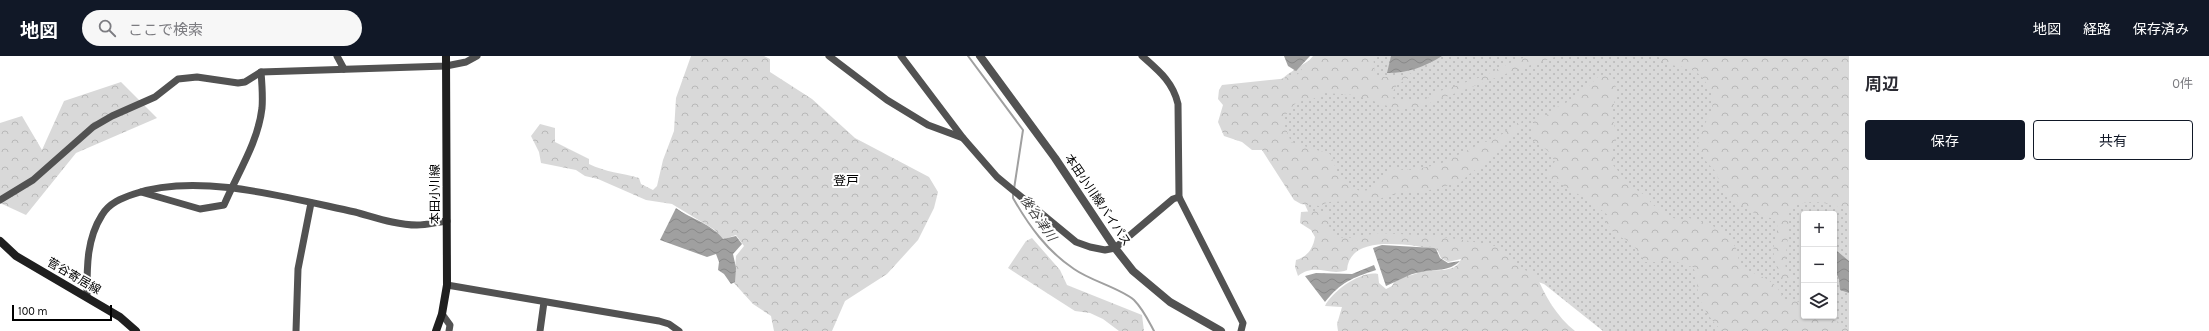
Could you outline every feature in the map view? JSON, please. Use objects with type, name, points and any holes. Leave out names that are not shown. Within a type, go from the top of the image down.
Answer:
[{"type":"main road","name":"本田小川線","points":[[436,331],[442,314],[447,285],[446,56]]},
{"type":"main road","name":"菅谷寄居線","points":[[1,243],[16,256],[120,317],[136,331]]},
{"type":"street","points":[[337,56],[344,69]]},
{"type":"street","points":[[0,200],[32,180],[93,127],[112,116],[155,97],[178,79],[196,77],[238,83],[245,82],[261,72],[446,66],[466,62],[477,56]]},
{"type":"street","points":[[829,56],[887,100],[928,125],[963,138]]},
{"type":"street","points":[[901,56],[963,138],[998,177],[1076,242],[1090,248],[1105,250],[1115,248],[1173,199],[1179,197]]},
{"type":"street","name":"本田小川線バイパス","points":[[980,56],[1055,158],[1115,248],[1133,271],[1170,302],[1221,331]]},
{"type":"street","points":[[1142,56],[1163,74],[1175,92],[1178,104],[1179,197],[1243,323],[1241,331]]},
{"type":"street","points":[[141,192],[200,209],[224,205],[253,143],[259,125],[262,108],[261,72]]},
{"type":"street","points":[[87,297],[88,257],[91,241],[102,215],[117,201],[141,192],[166,186],[186,185],[231,188],[311,203],[400,223],[417,225],[447,220]]},
{"type":"street","points":[[296,331],[298,269],[311,203]]},
{"type":"street","points":[[447,285],[659,321],[669,324],[679,331]]},
{"type":"street","points":[[540,331],[544,302]]},
{"type":"street","points":[[442,314],[450,325],[450,331]]},
{"type":"green space","points":[[691,56],[764,56],[770,59],[770,72],[812,99],[855,138],[929,177],[938,192],[934,208],[918,240],[887,274],[845,301],[832,331],[774,331],[771,316],[753,304],[734,283],[736,256],[744,246],[736,235],[722,240],[715,230],[672,204],[646,200],[598,179],[585,176],[576,170],[541,163],[539,152],[531,136],[540,124],[555,128],[555,142],[589,159],[589,164],[607,171],[639,178],[641,184],[653,190],[657,186],[663,160],[674,131],[676,98]]},
{"type":"green space","points":[[1313,56],[1373,56],[1375,73],[1380,77],[1402,76],[1410,73],[1412,76],[1397,85],[1389,98],[1411,101],[1426,99],[1437,92],[1484,76],[1516,60],[1530,56],[1558,56],[1516,70],[1422,106],[1399,110],[1356,95],[1324,93],[1313,99],[1297,102],[1288,111],[1283,121],[1291,142],[1330,154],[1339,176],[1348,185],[1360,191],[1370,190],[1391,169],[1413,170],[1440,164],[1484,142],[1492,141],[1522,120],[1520,126],[1492,158],[1468,175],[1461,182],[1422,192],[1403,192],[1375,200],[1329,202],[1319,206],[1301,204],[1294,200],[1262,150],[1252,150],[1242,142],[1224,136],[1218,122],[1223,105],[1218,99],[1219,90],[1222,85],[1289,78],[1298,74]]},
{"type":"green space","points":[[1316,56],[1696,56],[1849,162],[1849,331],[1603,331],[1544,284],[1456,254],[1386,240],[1322,242],[1280,150],[1250,104],[1288,74]]},
{"type":"green space","points":[[1658,56],[1849,56],[1849,212],[1830,204],[1816,202],[1803,203],[1791,210],[1788,214],[1789,228],[1785,262],[1786,271],[1792,276],[1792,280],[1784,281],[1779,273],[1776,263],[1774,244],[1777,229],[1776,219],[1752,212],[1725,192],[1720,185],[1718,176],[1704,158],[1698,147],[1699,136],[1711,111],[1712,96],[1709,88],[1703,78],[1696,72],[1668,64],[1662,61]]},
{"type":"green space","points":[[1609,74],[1617,89],[1612,114],[1617,138],[1613,148],[1613,165],[1631,186],[1646,196],[1652,204],[1669,217],[1681,220],[1689,218],[1711,225],[1726,233],[1736,248],[1740,265],[1747,270],[1767,279],[1777,287],[1784,299],[1801,303],[1801,319],[1829,319],[1841,323],[1849,331],[1722,331],[1709,316],[1701,303],[1693,267],[1681,264],[1671,258],[1656,262],[1644,262],[1630,242],[1616,236],[1606,222],[1609,216],[1587,199],[1546,176],[1555,161],[1547,150],[1533,141],[1533,120],[1547,115],[1557,107],[1576,98],[1600,75]]},
{"type":"green space","points":[[121,82],[157,118],[76,153],[26,215],[0,203],[0,123],[22,116],[42,150],[64,101]]},
{"type":"green space","points":[[1301,212],[1327,212],[1330,232],[1334,237],[1348,238],[1379,233],[1436,236],[1495,246],[1508,254],[1522,269],[1536,274],[1552,305],[1562,319],[1575,331],[1338,331],[1337,324],[1342,307],[1325,306],[1334,294],[1356,278],[1364,275],[1378,274],[1379,283],[1386,289],[1392,286],[1398,275],[1410,275],[1424,271],[1448,269],[1458,264],[1461,259],[1448,262],[1441,258],[1436,247],[1383,244],[1370,246],[1359,250],[1351,258],[1347,270],[1334,272],[1311,270],[1298,276],[1295,267],[1296,260],[1300,259],[1309,252],[1315,237],[1311,230],[1300,223]]},
{"type":"green space","points":[[1032,238],[1060,270],[1067,285],[1142,315],[1144,331],[1119,331],[1103,319],[1090,313],[1075,311],[1008,268],[1026,241]]},
{"type":"water","points":[[1284,56],[1310,56],[1296,71],[1288,66]]},
{"type":"water","points":[[1391,56],[1442,56],[1416,69],[1387,73]]},
{"type":"water","points":[[676,208],[713,229],[723,239],[736,236],[742,244],[733,254],[736,268],[735,282],[731,284],[724,274],[718,270],[719,262],[716,254],[707,257],[660,240]]},
{"type":"water","points":[[1382,245],[1434,248],[1436,249],[1440,258],[1448,263],[1460,261],[1456,265],[1447,269],[1412,274],[1386,286],[1373,248]]},
{"type":"water","points":[[1837,251],[1849,261],[1849,293],[1840,290],[1837,275]]},
{"type":"water","points":[[1374,265],[1376,270],[1342,285],[1325,302],[1305,276],[1316,273],[1352,274]]},
{"type":"waterway","name":"後谷津川","points":[[968,56],[1023,130],[1014,189]]},
{"type":"waterway","name":"後谷津川","points":[[1013,193],[1013,198],[1025,218],[1039,237],[1055,254],[1074,269],[1134,300],[1143,311],[1154,331]]},
{"type":"district","name":"登戸","points":[[846,180]]}]
